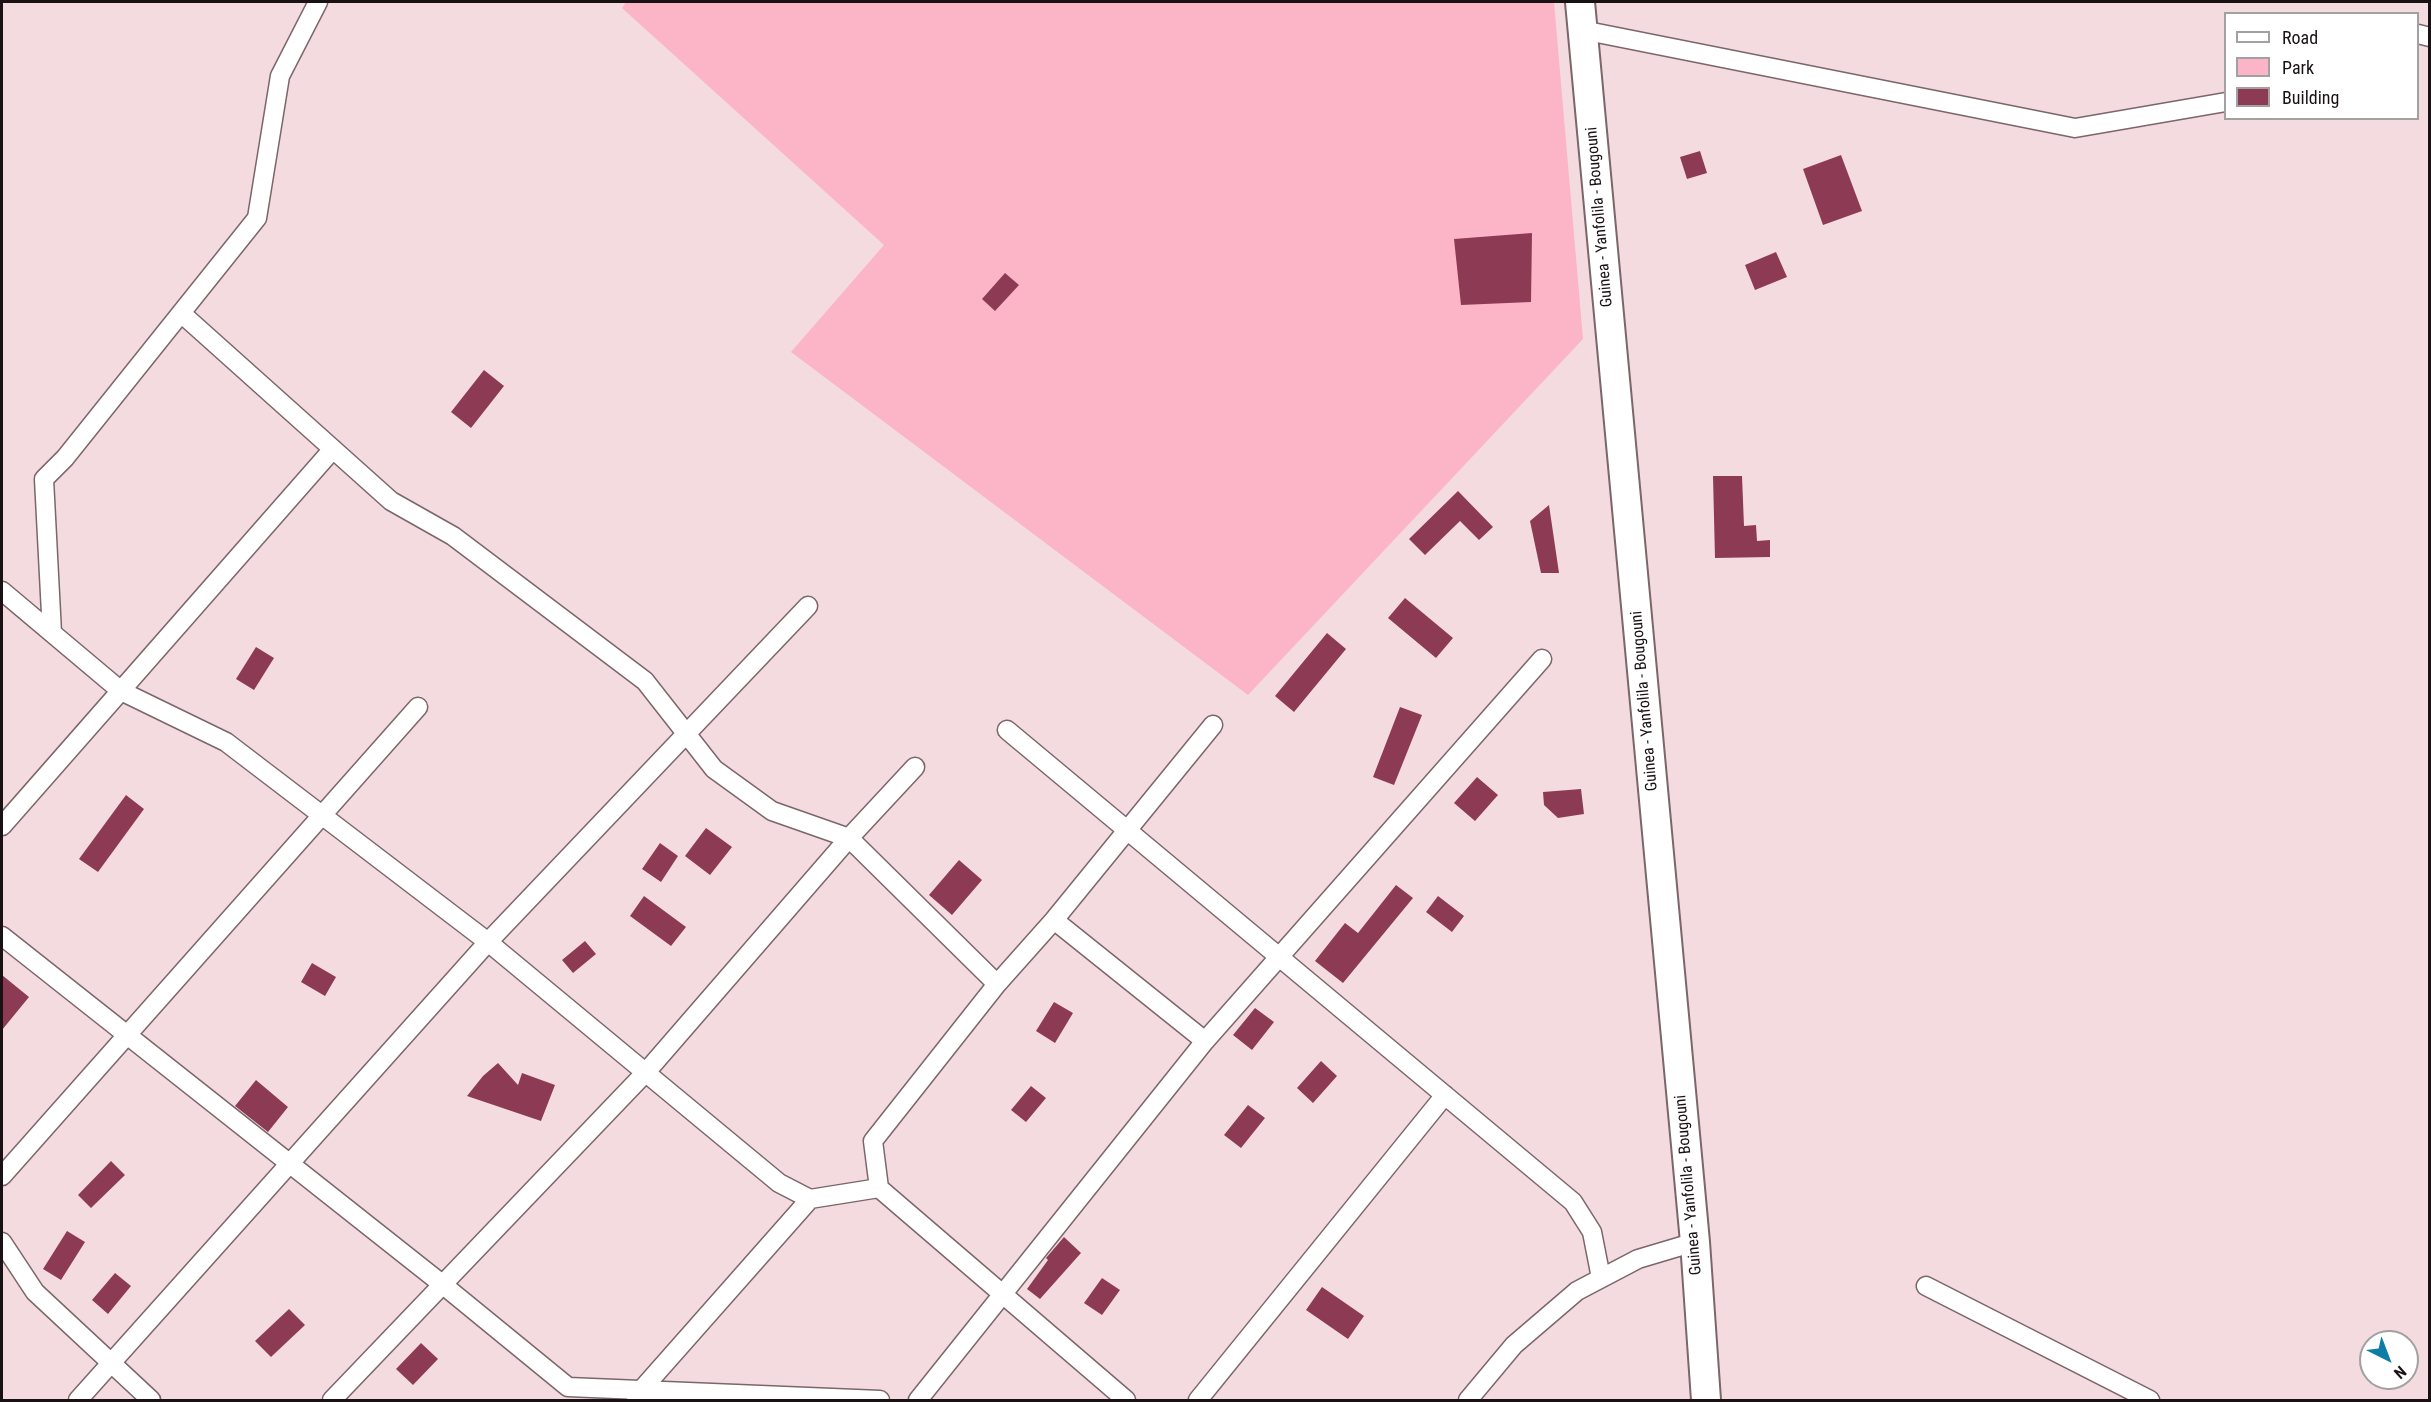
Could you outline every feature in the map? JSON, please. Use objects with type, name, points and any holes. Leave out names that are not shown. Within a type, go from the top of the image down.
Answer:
[{"type":"main road","name":"Guinea - Yanfolila - Bougouni","points":[[1580,2],[1695,1242],[1706,1401]]},
{"type":"street","points":[[52,633],[44,479],[65,458],[257,218],[280,76],[318,2]]},
{"type":"street","points":[[1582,30],[2075,128],[2224,102]]},
{"type":"street","points":[[181,313],[391,501],[453,536],[645,681],[714,769],[772,811],[849,838],[997,984]]},
{"type":"street","points":[[2,826],[333,449]]},
{"type":"street","points":[[2,591],[121,691],[226,742],[488,942],[647,1071],[779,1183],[810,1199],[879,1188]]},
{"type":"street","points":[[78,1401],[488,942],[808,606]]},
{"type":"street","points":[[918,1401],[1205,1041],[1542,659]]},
{"type":"street","points":[[2,1176],[418,707]]},
{"type":"street","points":[[1126,1401],[879,1188],[873,1141],[997,984],[1054,920],[1213,725]]},
{"type":"street","points":[[1007,730],[1573,1202],[1592,1232],[1601,1278]]},
{"type":"street","points":[[332,1401],[647,1071],[849,838],[915,767]]},
{"type":"street","points":[[1054,920],[1205,1041]]},
{"type":"street","points":[[2,936],[442,1284],[568,1387],[636,1395],[880,1401]]},
{"type":"street","points":[[1198,1401],[1445,1095]]},
{"type":"street","points":[[636,1395],[810,1199]]},
{"type":"street","points":[[2,1242],[35,1292],[151,1401]]},
{"type":"street","points":[[1468,1401],[1514,1345],[1577,1291],[1638,1259],[1695,1242]]},
{"type":"street","points":[[1926,1286],[2150,1401]]},
{"type":"green space","points":[[626,2],[1554,2],[1583,339],[1248,695],[791,352],[884,245],[622,8]]},
{"type":"building","points":[[1700,151],[1707,173],[1687,179],[1680,157]]},
{"type":"building","points":[[1841,155],[1862,211],[1823,225],[1803,169]]},
{"type":"building","points":[[1532,233],[1531,302],[1461,305],[1454,239]]},
{"type":"building","points":[[1776,252],[1787,277],[1755,290],[1745,265]]},
{"type":"building","points":[[1005,273],[1019,285],[995,311],[982,299]]},
{"type":"building","points":[[484,370],[504,386],[471,428],[451,412]]},
{"type":"building","points":[[1713,476],[1742,476],[1744,526],[1756,525],[1757,541],[1770,540],[1770,557],[1715,558]]},
{"type":"building","points":[[1458,491],[1493,527],[1479,540],[1460,521],[1425,555],[1409,539]]},
{"type":"building","points":[[1549,505],[1559,573],[1541,573],[1530,521]]},
{"type":"building","points":[[1405,598],[1453,638],[1436,658],[1388,618]]},
{"type":"building","points":[[1327,633],[1346,649],[1294,712],[1275,696]]},
{"type":"building","points":[[256,647],[274,658],[254,690],[236,679]]},
{"type":"building","points":[[1400,707],[1422,715],[1394,785],[1373,777]]},
{"type":"building","points":[[1477,777],[1498,795],[1475,821],[1454,803]]},
{"type":"building","points":[[1581,789],[1584,814],[1558,818],[1544,805],[1543,792]]},
{"type":"building","points":[[126,795],[144,809],[98,872],[79,859]]},
{"type":"building","points":[[706,828],[732,847],[710,875],[685,856]]},
{"type":"building","points":[[660,843],[678,856],[661,882],[642,869]]},
{"type":"building","points":[[959,860],[982,880],[952,915],[929,895]]},
{"type":"building","points":[[1396,885],[1413,898],[1343,983],[1315,961],[1345,923],[1358,933]]},
{"type":"building","points":[[644,896],[686,927],[671,946],[630,916]]},
{"type":"building","points":[[1438,896],[1464,916],[1452,932],[1426,912]]},
{"type":"building","points":[[585,941],[596,954],[573,973],[562,960]]},
{"type":"building","points":[[312,963],[336,977],[325,996],[301,982]]},
{"type":"building","points":[[2,975],[29,997],[2,1030]]},
{"type":"building","points":[[1054,1002],[1073,1013],[1055,1043],[1036,1031]]},
{"type":"building","points":[[1255,1008],[1274,1022],[1252,1050],[1233,1035]]},
{"type":"building","points":[[1321,1061],[1337,1076],[1313,1103],[1297,1088]]},
{"type":"building","points":[[498,1063],[518,1085],[522,1073],[555,1085],[541,1121],[467,1096],[483,1076]]},
{"type":"building","points":[[256,1080],[288,1107],[268,1132],[235,1106]]},
{"type":"building","points":[[1031,1086],[1046,1098],[1026,1122],[1011,1110]]},
{"type":"building","points":[[1248,1105],[1265,1118],[1241,1148],[1224,1135]]},
{"type":"building","points":[[111,1161],[125,1175],[91,1208],[78,1195]]},
{"type":"building","points":[[67,1231],[85,1242],[61,1280],[43,1269]]},
{"type":"building","points":[[1064,1237],[1081,1253],[1040,1299],[1027,1289],[1048,1260],[1046,1258]]},
{"type":"building","points":[[115,1273],[131,1286],[108,1314],[92,1300]]},
{"type":"building","points":[[1102,1278],[1120,1290],[1102,1315],[1084,1303]]},
{"type":"building","points":[[1322,1287],[1364,1316],[1348,1339],[1306,1310]]},
{"type":"building","points":[[289,1309],[305,1325],[271,1357],[255,1341]]},
{"type":"building","points":[[421,1343],[438,1359],[413,1385],[396,1369]]}]
